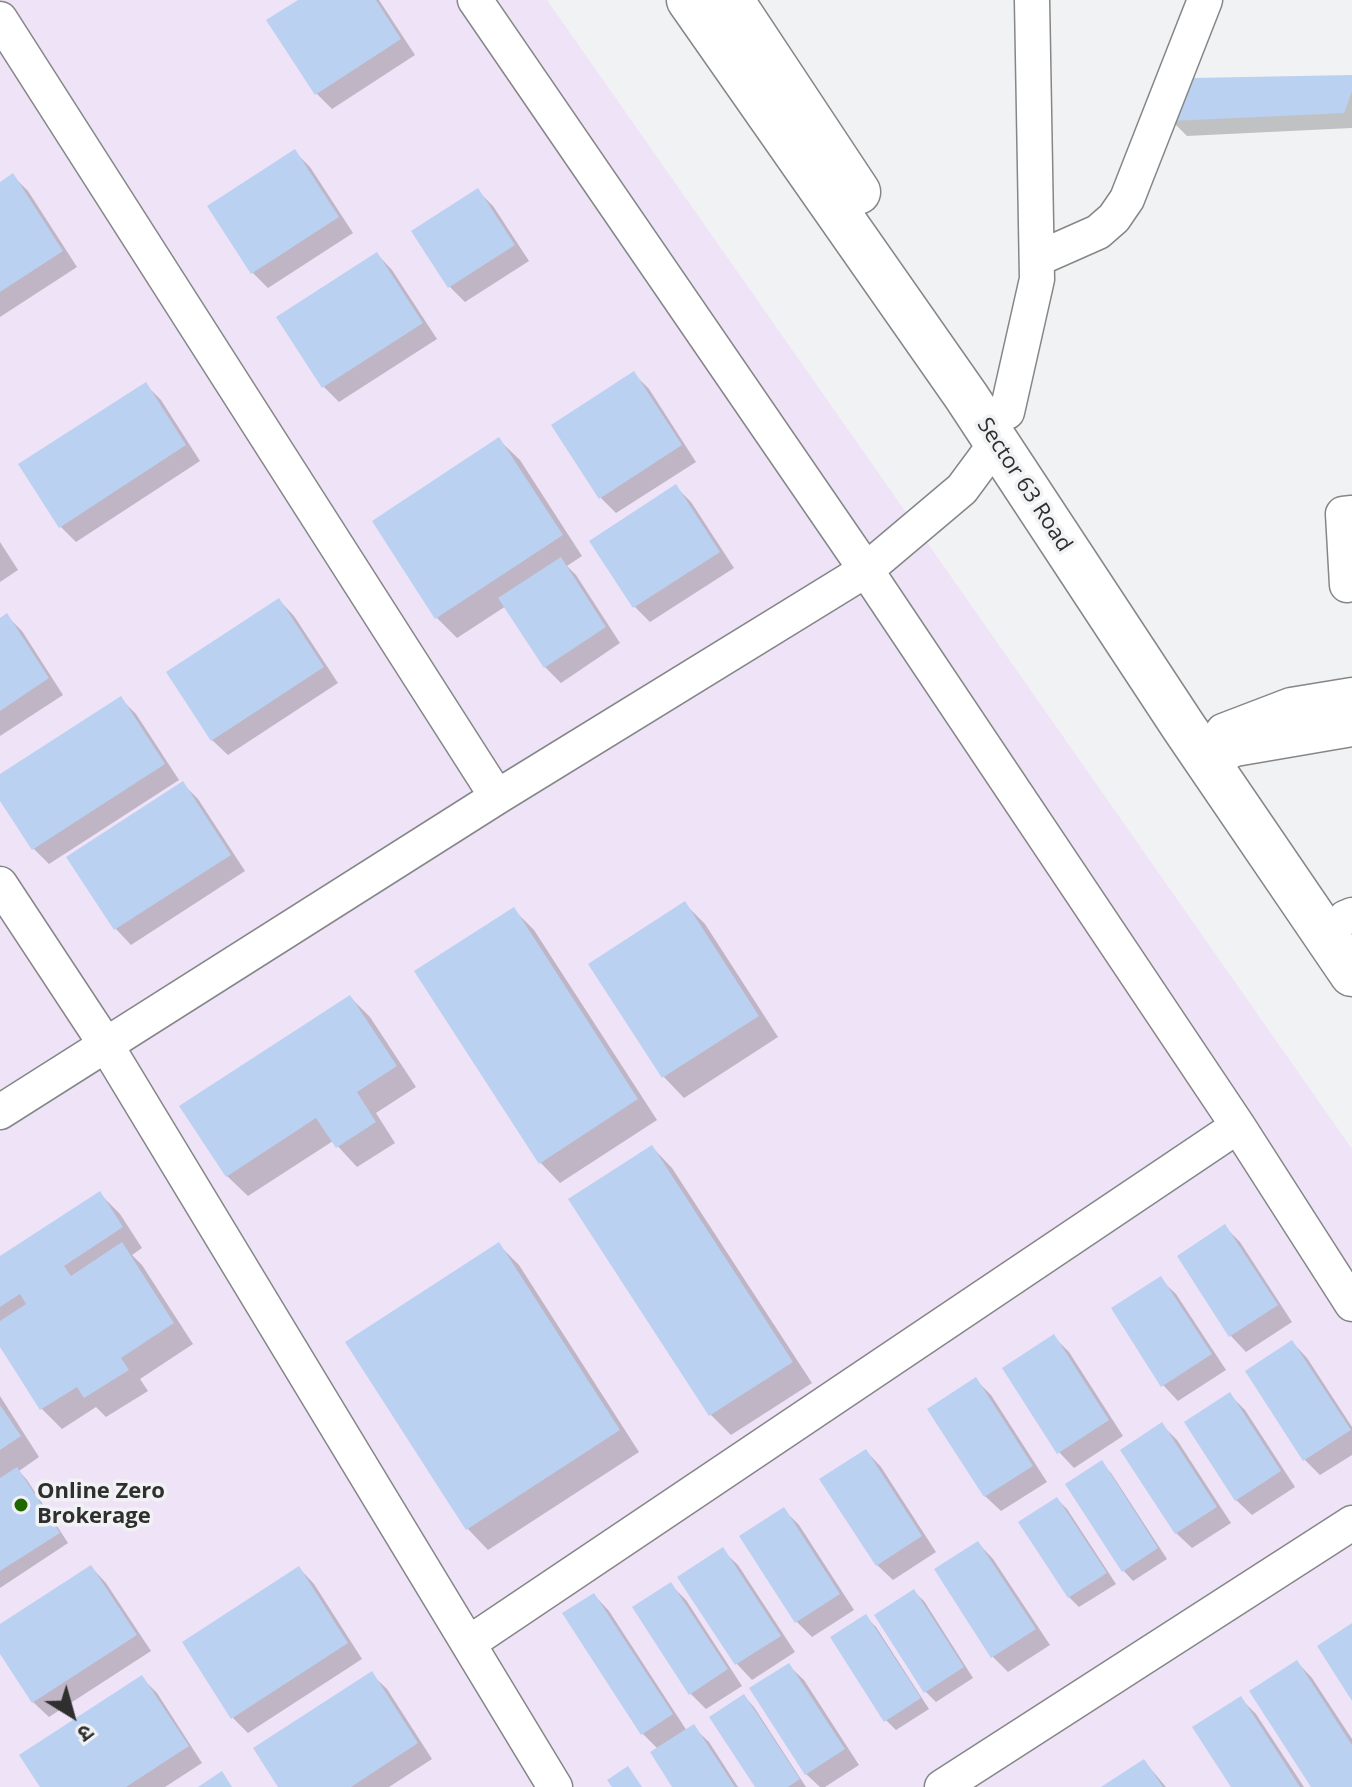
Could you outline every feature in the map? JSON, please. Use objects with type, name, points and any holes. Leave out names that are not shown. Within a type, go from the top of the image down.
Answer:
[{"type":"street","points":[[475,0],[866,570],[1238,1126],[1352,1304]]},
{"type":"street","points":[[0,1112],[497,797],[866,570],[962,489],[1002,427],[1037,279],[1033,0]]},
{"type":"street","points":[[1037,259],[1098,232],[1114,218],[1127,199],[1205,0]]},
{"type":"street","name":"Sector 63 Road","points":[[712,5],[1222,747],[1350,921]]},
{"type":"street","points":[[0,19],[497,797]]},
{"type":"street","points":[[1347,585],[1349,505]]},
{"type":"street","points":[[1222,747],[1291,705],[1352,695]]},
{"type":"street","points":[[1222,747],[1352,729]]},
{"type":"street","name":"Sector 63 Road","points":[[1222,747],[1352,974]]},
{"type":"street","points":[[0,884],[106,1045],[555,1787]]},
{"type":"street","points":[[469,1643],[1238,1126]]},
{"type":"street","points":[[942,1787],[1352,1523]]},
{"type":"shaded area","points":[[0,0],[547,0],[1352,1149],[1352,1787],[0,1787]]},
{"type":"building","points":[[298,0],[376,0],[401,39],[315,95],[266,20]]},
{"type":"building","points":[[1352,75],[1352,91],[1344,113],[1169,121],[1191,78]]},
{"type":"building","points":[[295,149],[339,217],[251,274],[207,206]]},
{"type":"building","points":[[13,173],[63,251],[0,292],[0,182]]},
{"type":"building","points":[[478,188],[515,245],[448,288],[411,231]]},
{"type":"building","points":[[377,252],[423,323],[322,388],[276,317]]},
{"type":"building","points":[[634,371],[682,445],[599,499],[551,425]]},
{"type":"building","points":[[146,382],[186,445],[59,528],[18,464]]},
{"type":"building","points":[[499,437],[563,535],[435,619],[372,521]]},
{"type":"building","points":[[676,484],[720,552],[633,608],[589,541]]},
{"type":"building","points":[[561,557],[606,627],[544,668],[498,598]]},
{"type":"building","points":[[279,598],[324,667],[211,741],[166,672]]},
{"type":"building","points":[[7,613],[49,678],[0,711],[0,618]]},
{"type":"building","points":[[121,696],[165,764],[32,850],[0,801],[0,774]]},
{"type":"building","points":[[183,781],[231,855],[114,930],[66,857]]},
{"type":"building","points":[[685,901],[759,1016],[662,1078],[588,964]]},
{"type":"building","points":[[514,907],[638,1099],[539,1164],[414,971]]},
{"type":"building","points":[[350,995],[397,1066],[357,1092],[376,1122],[336,1148],[316,1118],[226,1177],[179,1106]]},
{"type":"building","points":[[652,1145],[793,1362],[709,1416],[568,1199]]},
{"type":"building","points":[[100,1191],[123,1227],[64,1266],[71,1276],[122,1242],[174,1323],[121,1358],[129,1370],[84,1398],[77,1387],[40,1410],[0,1347],[0,1321],[26,1304],[20,1294],[0,1307],[0,1256]]},
{"type":"building","points":[[1225,1224],[1278,1305],[1229,1337],[1177,1256]]},
{"type":"building","points":[[499,1242],[620,1430],[466,1530],[345,1342]]},
{"type":"building","points":[[1161,1276],[1212,1354],[1161,1387],[1111,1308]]},
{"type":"building","points":[[1054,1334],[1109,1420],[1057,1454],[1002,1368]]},
{"type":"building","points":[[1292,1340],[1351,1430],[1303,1461],[1245,1371]]},
{"type":"building","points":[[976,1377],[1033,1466],[984,1497],[927,1409]]},
{"type":"building","points":[[1230,1392],[1281,1471],[1235,1501],[1184,1422]]},
{"type":"building","points":[[0,1405],[21,1436],[0,1450]]},
{"type":"building","points":[[1162,1422],[1217,1507],[1175,1534],[1120,1450]]},
{"type":"building","points":[[866,1449],[922,1536],[876,1566],[819,1479]]},
{"type":"building","points":[[1102,1460],[1158,1548],[1122,1572],[1065,1484]]},
{"type":"building","name":"Online Zero Brokerage","points":[[17,1467],[60,1533],[0,1571],[0,1478]]},
{"type":"building","points":[[1057,1497],[1107,1573],[1068,1598],[1018,1522]]},
{"type":"building","points":[[784,1507],[840,1594],[795,1623],[739,1536]]},
{"type":"building","points":[[978,1541],[1036,1629],[991,1658],[934,1569]]},
{"type":"building","points":[[723,1547],[781,1636],[735,1665],[677,1577]]},
{"type":"building","points":[[91,1565],[137,1635],[32,1703],[0,1654],[0,1624]]},
{"type":"building","points":[[299,1566],[348,1643],[231,1719],[182,1642]]},
{"type":"building","points":[[671,1582],[728,1669],[689,1695],[632,1607]]},
{"type":"building","points":[[914,1589],[964,1667],[924,1693],[874,1615]]},
{"type":"building","points":[[594,1593],[673,1714],[641,1735],[562,1613]]},
{"type":"building","points":[[866,1614],[921,1698],[884,1722],[830,1637]]},
{"type":"building","points":[[1352,1623],[1352,1701],[1317,1646]]},
{"type":"building","points":[[1297,1660],[1352,1745],[1352,1787],[1311,1787],[1249,1691]]},
{"type":"building","points":[[789,1663],[845,1749],[805,1775],[749,1688]]},
{"type":"building","points":[[372,1671],[418,1743],[351,1787],[278,1787],[253,1748]]},
{"type":"building","points":[[142,1675],[189,1746],[126,1787],[40,1787],[19,1755]]},
{"type":"building","points":[[744,1694],[800,1779],[788,1787],[755,1787],[709,1717]]},
{"type":"building","points":[[1241,1696],[1300,1787],[1231,1787],[1192,1727]]},
{"type":"building","points":[[694,1724],[735,1787],[672,1787],[650,1752]]},
{"type":"building","points":[[1144,1759],[1163,1787],[1101,1787]]},
{"type":"building","points":[[628,1766],[642,1787],[612,1787],[607,1780]]},
{"type":"building","points":[[222,1771],[232,1787],[198,1787]]},
{"type":"place","name":"Online Zero Brokerage","points":[[21,1505]]}]
